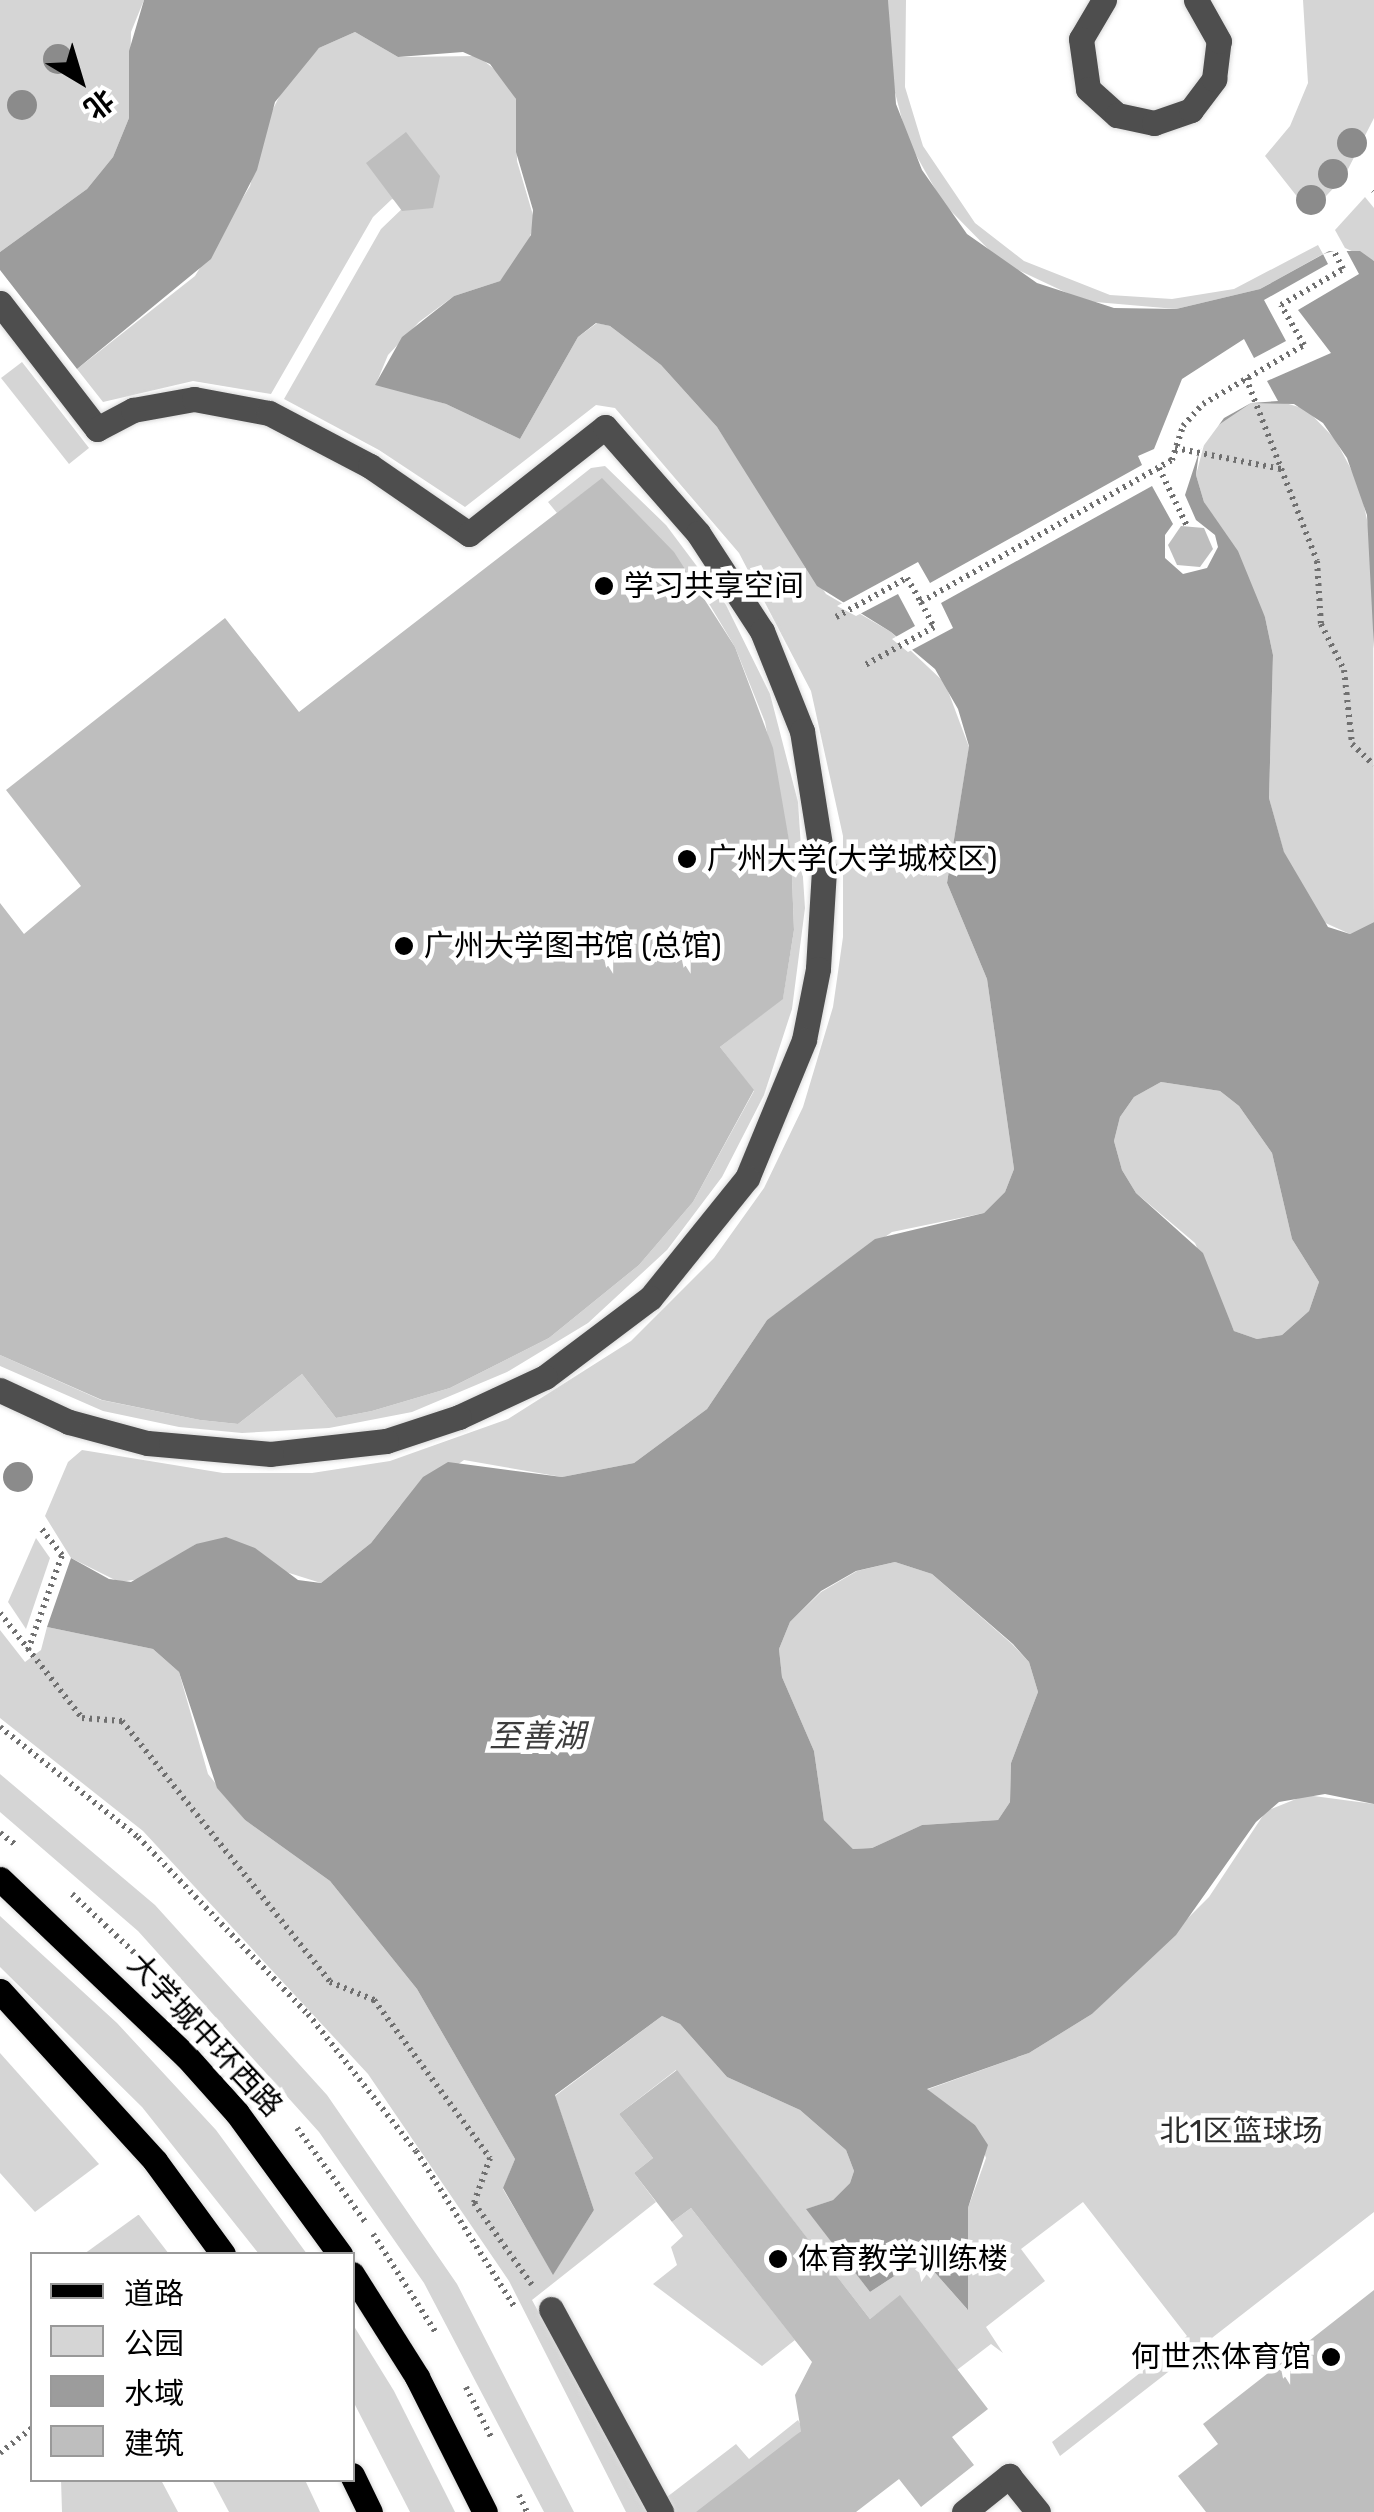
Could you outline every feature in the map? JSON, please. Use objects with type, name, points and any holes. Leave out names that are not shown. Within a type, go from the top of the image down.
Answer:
[{"type":"main road","name":"大学城中环西路","points":[[0,1880],[136,2003],[212,2084],[338,2252]]},
{"type":"main road","points":[[0,1991],[144,2149],[221,2252]]},
{"type":"main road","points":[[355,2279],[425,2392],[485,2512]]},
{"type":"main road","points":[[355,2481],[370,2512]]},
{"type":"lane","points":[[1104,0],[1081,39],[1084,77],[1106,108],[1141,123],[1179,116],[1208,91],[1219,41],[1203,2]]},
{"type":"lane","points":[[0,303],[98,429],[132,410],[194,399],[258,410],[342,449],[469,534],[605,428],[698,533],[762,631],[792,699],[812,771],[824,870],[818,969],[804,1040],[746,1178],[650,1298],[545,1377],[459,1417],[386,1441],[271,1454],[147,1443],[69,1422],[0,1390]]},
{"type":"lane","points":[[545,2302],[661,2512]]},
{"type":"lane","points":[[964,2512],[1010,2476],[1038,2512]]},
{"type":"path","points":[[921,602],[1172,460],[1192,415],[1304,345],[1280,305],[1344,269],[1334,251]]},
{"type":"path","points":[[1246,378],[1317,561],[1322,624],[1344,670],[1352,744],[1374,766]]},
{"type":"path","points":[[1175,448],[1282,470]]},
{"type":"path","points":[[1158,468],[1187,526]]},
{"type":"path","points":[[836,617],[907,578],[921,602],[934,627],[863,666]]},
{"type":"path","points":[[30,1653],[62,1555],[40,1527]]},
{"type":"path","points":[[0,1613],[82,1718],[122,1721],[330,1982],[374,2000],[490,2158],[474,2203],[545,2302]]},
{"type":"path","points":[[0,1727],[138,1837],[308,2014],[416,2151],[520,2315]]},
{"type":"path","points":[[0,2453],[30,2430]]},
{"type":"green space","points":[[0,0],[144,0],[131,32],[129,118],[113,157],[87,189],[0,252]]},
{"type":"green space","points":[[888,0],[906,0],[905,87],[923,146],[975,223],[1024,261],[1110,295],[1172,299],[1234,289],[1318,245],[1323,254],[1260,289],[1176,309],[1084,301],[1001,262],[943,203],[907,139],[890,73]]},
{"type":"green space","points":[[1303,0],[1374,0],[1374,118],[1344,177],[1310,213],[1265,156],[1290,126],[1308,83]]},
{"type":"green space","points":[[355,32],[398,57],[478,56],[504,77],[516,99],[517,161],[535,222],[526,248],[500,281],[454,296],[419,322],[388,355],[376,384],[446,404],[520,439],[578,337],[597,323],[610,326],[661,365],[717,427],[826,594],[891,632],[945,683],[969,747],[947,883],[987,979],[1014,1169],[1005,1192],[984,1213],[892,1232],[767,1320],[707,1409],[634,1463],[562,1477],[464,1460],[400,1506],[371,1543],[321,1583],[196,1544],[141,1579],[119,1582],[71,1558],[45,1516],[68,1462],[82,1450],[223,1473],[312,1473],[390,1461],[508,1419],[631,1341],[714,1258],[764,1188],[803,1107],[833,1007],[843,937],[843,836],[811,691],[739,553],[615,408],[596,405],[465,507],[379,450],[284,399],[381,229],[406,205],[392,199],[373,217],[271,394],[193,381],[103,402],[77,369],[195,276],[250,186],[267,121],[286,83],[319,48]]},
{"type":"green space","points":[[1365,197],[1374,208],[1374,261],[1345,248],[1335,230]]},
{"type":"green space","points":[[22,362],[89,448],[69,464],[1,378]]},
{"type":"green space","points":[[1278,401],[1306,409],[1335,439],[1360,486],[1373,549],[1374,922],[1350,934],[1321,921],[1284,853],[1269,798],[1273,655],[1265,617],[1204,502],[1196,475],[1205,441],[1224,418],[1251,403]]},
{"type":"green space","points":[[605,466],[666,525],[726,605],[770,694],[798,802],[805,908],[792,1009],[764,1095],[722,1177],[667,1250],[588,1323],[507,1372],[412,1412],[329,1428],[242,1433],[179,1427],[103,1411],[0,1366],[0,1355],[101,1400],[200,1420],[238,1424],[302,1374],[336,1418],[372,1411],[450,1388],[549,1338],[639,1265],[693,1202],[754,1091],[720,1047],[783,998],[794,930],[791,852],[765,722],[735,647],[696,582],[602,479],[557,513],[548,502],[591,468]]},
{"type":"green space","points":[[1161,1082],[1220,1091],[1239,1106],[1272,1153],[1292,1239],[1319,1282],[1309,1311],[1282,1335],[1257,1339],[1234,1331],[1195,1243],[1136,1193],[1122,1170],[1114,1141],[1120,1117],[1134,1097]]},
{"type":"green space","points":[[36,1538],[50,1558],[26,1629],[8,1602]]},
{"type":"green space","points":[[895,1562],[932,1574],[1012,1644],[1029,1662],[1038,1692],[1011,1763],[1010,1802],[998,1820],[922,1825],[872,1848],[853,1849],[824,1820],[814,1751],[782,1677],[779,1649],[790,1622],[821,1592],[857,1571]]},
{"type":"green space","name":"北1区篮球场","points":[[47,1627],[153,1649],[179,1672],[208,1774],[245,1820],[330,1881],[417,1989],[515,2159],[503,2189],[553,2274],[594,2210],[555,2096],[662,2016],[680,2024],[727,2077],[800,2110],[846,2150],[854,2171],[850,2183],[833,2200],[807,2209],[870,2292],[922,2258],[967,2309],[968,2208],[986,2158],[975,2125],[926,2090],[1029,2053],[1092,2014],[1209,1897],[1266,1811],[1306,1795],[1374,1804],[1374,2212],[1060,2456],[1052,2442],[1187,2336],[1083,2202],[1021,2249],[1045,2281],[986,2327],[1003,2353],[991,2344],[957,2370],[900,2296],[870,2319],[676,2070],[619,2114],[653,2158],[634,2173],[656,2202],[532,2300],[647,2512],[626,2512],[509,2281],[368,2074],[143,1831],[0,1718],[0,1630],[25,1662],[41,1650]]},
{"type":"green space","points":[[0,1774],[155,1905],[327,2095],[457,2284],[574,2512],[544,2512],[424,2283],[319,2132],[138,1931],[0,1812]]},
{"type":"green space","points":[[0,1916],[117,2023],[216,2130],[306,2252],[257,2252],[142,2107],[0,1967]]},
{"type":"green space","points":[[0,2053],[99,2164],[35,2212],[0,2173]]},
{"type":"green space","points":[[691,2208],[795,2340],[762,2366],[653,2284],[677,2265],[671,2247],[683,2236],[672,2222]]},
{"type":"green space","points":[[138,2215],[167,2252],[87,2252]]},
{"type":"green space","points":[[355,2328],[394,2391],[455,2512],[410,2512],[355,2405]]},
{"type":"green space","points":[[798,2420],[803,2429],[713,2512],[675,2512],[667,2497],[736,2444],[749,2459]]},
{"type":"green space","points":[[61,2482],[162,2482],[178,2512],[62,2512]]},
{"type":"green space","points":[[213,2482],[306,2482],[320,2512],[229,2512]]},
{"type":"water","name":"至善湖","points":[[144,0],[888,0],[896,104],[922,170],[967,234],[1037,283],[1114,308],[1176,309],[1260,289],[1329,251],[1360,251],[1374,261],[1374,649],[1367,515],[1347,458],[1323,423],[1294,404],[1251,403],[1214,428],[1199,452],[1196,475],[1204,502],[1238,551],[1265,617],[1273,655],[1269,798],[1284,852],[1328,927],[1350,934],[1374,922],[1374,1804],[1325,1794],[1279,1802],[1256,1822],[1176,1935],[1092,2014],[1029,2053],[927,2089],[975,2125],[988,2145],[968,2208],[968,2310],[922,2258],[870,2292],[806,2209],[833,2200],[850,2183],[854,2171],[846,2150],[800,2110],[727,2077],[680,2024],[662,2016],[555,2095],[594,2210],[553,2275],[503,2188],[515,2159],[417,1989],[330,1881],[245,1820],[217,1788],[179,1672],[153,1649],[47,1627],[71,1558],[109,1579],[131,1582],[196,1544],[226,1537],[255,1548],[298,1580],[321,1583],[371,1543],[423,1477],[448,1462],[562,1477],[634,1463],[707,1409],[767,1320],[875,1239],[984,1213],[1005,1192],[1014,1169],[987,979],[947,883],[969,746],[958,709],[935,669],[891,632],[817,586],[717,427],[661,365],[610,326],[596,323],[578,337],[520,439],[446,404],[375,385],[402,337],[454,296],[500,281],[531,235],[533,210],[516,152],[516,99],[490,64],[463,52],[398,57],[355,32],[319,48],[275,102],[257,170],[211,259],[77,369],[0,270],[0,252],[87,189],[113,157],[129,118],[129,51]],"holes":[[[1161,1082],[1220,1091],[1239,1106],[1272,1153],[1292,1239],[1319,1282],[1309,1311],[1282,1335],[1257,1339],[1234,1331],[1203,1253],[1136,1193],[1122,1170],[1114,1141],[1120,1117],[1134,1097]],[[895,1562],[932,1574],[1013,1644],[1029,1662],[1038,1692],[1011,1763],[1010,1802],[998,1820],[922,1825],[872,1848],[853,1849],[824,1820],[814,1751],[782,1677],[779,1649],[790,1622],[821,1591],[856,1571]]]},
{"type":"pier","points":[[1345,248],[1359,274],[1298,310],[1331,353],[1267,381],[1278,401],[1251,403],[1224,418],[1199,452],[1185,495],[1196,520],[1215,535],[1218,547],[1207,568],[1183,574],[1165,558],[1165,535],[1173,524],[1152,486],[941,603],[953,628],[908,652],[892,639],[915,626],[898,594],[856,616],[837,606],[918,562],[930,583],[1142,465],[1138,456],[1154,449],[1182,379],[1244,339],[1254,358],[1286,341],[1264,300],[1328,264],[1323,254]]},
{"type":"building","points":[[406,132],[440,176],[433,208],[402,211],[366,163]]},
{"type":"building","name":"广州大学图书馆 (总馆)","points":[[602,478],[674,552],[735,647],[773,748],[791,852],[794,930],[783,999],[720,1047],[754,1090],[693,1202],[639,1265],[549,1338],[450,1388],[372,1411],[336,1418],[302,1374],[238,1424],[200,1420],[102,1400],[0,1355],[0,903],[24,934],[81,886],[6,790],[225,618],[299,712]]},
{"type":"building","points":[[1181,526],[1204,528],[1213,549],[1200,567],[1177,565],[1168,545]]},
{"type":"building","name":"体育教学训练楼","points":[[677,2070],[870,2319],[900,2295],[988,2409],[952,2437],[974,2465],[921,2507],[899,2479],[856,2512],[696,2512],[801,2431],[795,2395],[812,2362],[691,2208],[672,2222],[634,2173],[653,2158],[619,2114]]},
{"type":"building","name":"何世杰体育馆","points":[[1374,2290],[1374,2512],[1206,2512],[1178,2476],[1218,2444],[1203,2424]]},
{"type":"place","name":"学习共享空间","points":[[604,586]]},
{"type":"place","name":"广州大学(大学城校区)","points":[[687,859]]},
{"type":"place","name":"广州大学图书馆 (总馆)","points":[[404,946]]},
{"type":"place","name":"体育教学训练楼","points":[[778,2259]]},
{"type":"place","name":"何世杰体育馆","points":[[1331,2357]]}]
